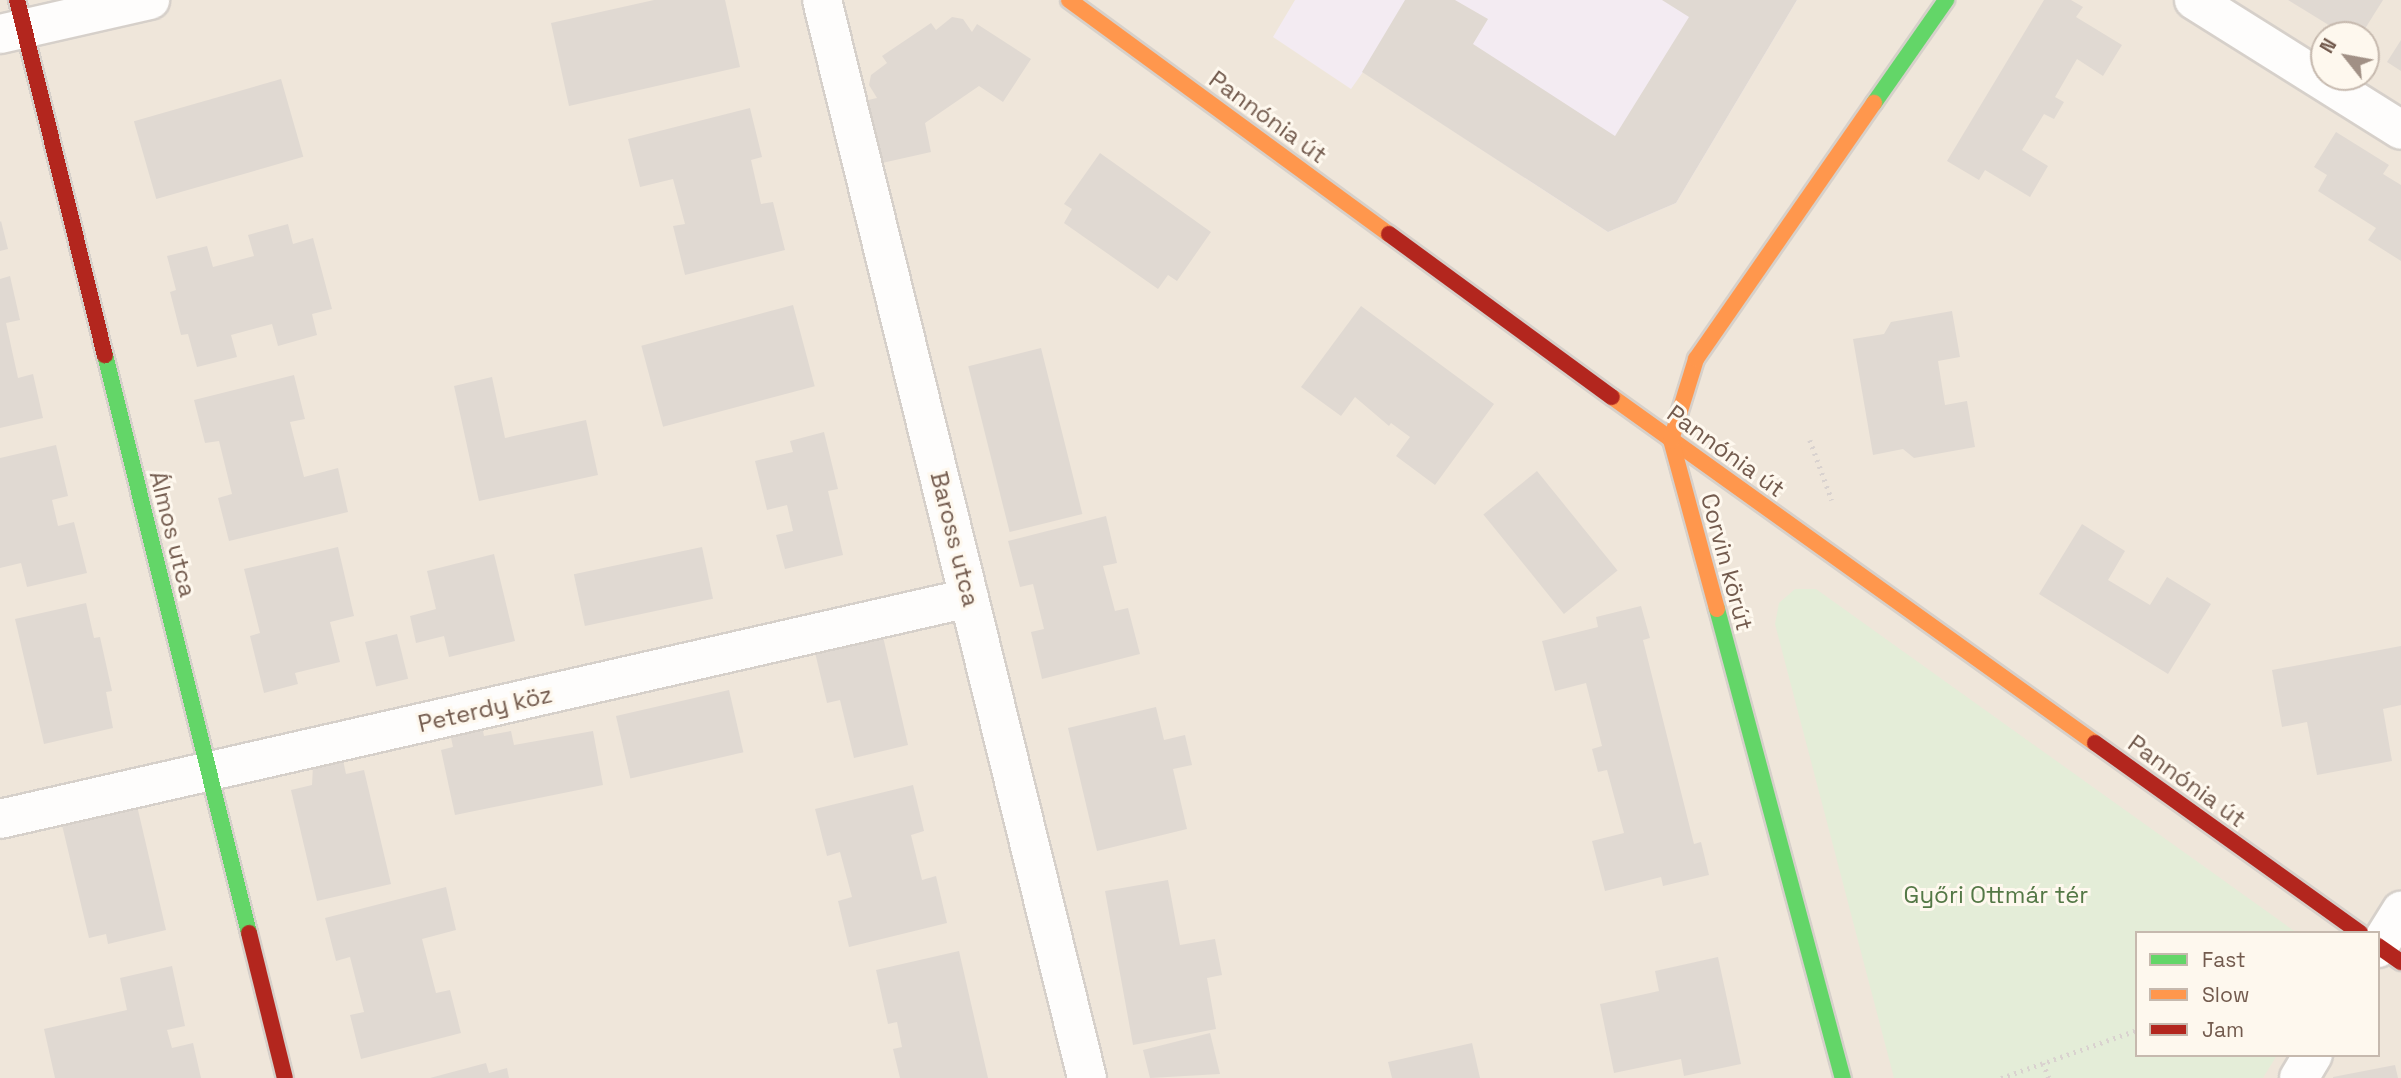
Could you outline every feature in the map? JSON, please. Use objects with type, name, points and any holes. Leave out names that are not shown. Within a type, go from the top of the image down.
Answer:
[{"type":"street","points":[[14,21],[150,0]]},
{"type":"street","name":"Baross utca","points":[[822,0],[1087,1078]]},
{"type":"street","name":"Pannónia út","points":[[1069,0],[1671,440],[2357,931]]},
{"type":"street","points":[[1671,440],[1696,359],[1945,0]]},
{"type":"street","points":[[2194,0],[2401,130]]},
{"type":"street","name":"Álmos utca","points":[[14,21],[209,772],[285,1078]]},
{"type":"street","name":"Corvin körút","points":[[1671,440],[1843,1078]]},
{"type":"street","name":"Peterdy köz","points":[[0,819],[969,598]]},
{"type":"street","points":[[2380,945],[2401,911]]},
{"type":"street","points":[[2380,948],[2401,962]]},
{"type":"street","points":[[2299,1078],[2312,1057]]},
{"type":"path","points":[[1810,440],[1837,514]]},
{"type":"path","points":[[2001,1078],[2135,1031]]},
{"type":"path","points":[[2043,1063],[2049,1078]]},
{"type":"shaded area","points":[[0,0],[2401,0],[2401,1078],[0,1078]]},
{"type":"shaded area","points":[[1295,0],[1797,0],[1676,203],[1608,232],[1363,72],[1351,89],[1273,37]]},
{"type":"green space","name":"Győri Ottmár tér","points":[[1795,589],[1816,589],[2294,931],[2135,931],[2135,1057],[2276,1057],[2263,1078],[1894,1078],[1775,624],[1779,603]]},
{"type":"building","points":[[654,0],[725,0],[740,67],[569,106],[551,23]]},
{"type":"building","points":[[1405,0],[1455,0],[1488,19],[1473,44],[1615,136],[1689,17],[1662,0],[1797,0],[1676,203],[1608,232],[1362,72]]},
{"type":"building","points":[[2044,0],[2071,0],[2083,7],[2076,17],[2122,45],[2103,76],[2077,59],[2055,97],[2064,102],[2054,119],[2044,114],[2022,150],[2048,166],[2030,197],[1985,170],[1979,180],[1947,161]]},
{"type":"building","points":[[2288,0],[2383,0],[2370,21],[2322,21]]},
{"type":"building","points":[[952,17],[963,19],[972,32],[977,24],[1031,59],[1003,102],[979,86],[925,123],[931,152],[882,163],[868,100],[877,98],[869,85],[871,75],[887,63],[882,56],[931,23],[936,30]]},
{"type":"building","points":[[2401,40],[2401,71],[2387,62]]},
{"type":"building","points":[[281,79],[303,157],[156,199],[134,121]]},
{"type":"building","points":[[750,108],[762,157],[751,160],[761,204],[773,202],[785,250],[685,275],[673,226],[685,224],[673,179],[640,187],[628,139]]},
{"type":"building","points":[[2336,132],[2389,165],[2383,174],[2401,185],[2401,261],[2368,240],[2376,228],[2318,191],[2327,175],[2314,167]]},
{"type":"building","points":[[1100,153],[1211,232],[1177,281],[1168,275],[1158,289],[1064,223],[1072,209],[1064,204]]},
{"type":"building","points":[[0,222],[8,249],[0,251]]},
{"type":"building","points":[[288,224],[293,244],[313,238],[332,309],[312,314],[317,335],[278,346],[272,324],[231,335],[237,357],[197,367],[188,334],[181,335],[170,292],[176,290],[167,256],[207,246],[213,267],[254,256],[248,235]]},
{"type":"building","points":[[10,276],[20,320],[6,323],[18,378],[33,374],[43,418],[0,428],[0,279]]},
{"type":"building","points":[[793,305],[815,386],[663,427],[641,346]]},
{"type":"building","points":[[1361,306],[1494,404],[1435,485],[1396,456],[1410,437],[1391,423],[1389,426],[1355,397],[1341,416],[1301,387]]},
{"type":"building","points":[[1952,311],[1960,357],[1938,361],[1945,405],[1967,401],[1975,447],[1914,458],[1903,449],[1873,455],[1853,339],[1884,334],[1891,322]]},
{"type":"building","points":[[1041,348],[1082,514],[1010,532],[968,366]]},
{"type":"building","points":[[294,375],[305,419],[290,422],[304,477],[338,468],[348,512],[229,541],[218,498],[232,494],[219,441],[205,443],[194,400]]},
{"type":"building","points":[[492,377],[505,438],[586,420],[598,475],[479,501],[454,386]]},
{"type":"building","points":[[824,432],[838,489],[828,491],[843,555],[785,569],[776,535],[793,531],[787,505],[767,510],[755,461],[793,452],[790,441]]},
{"type":"building","points":[[56,445],[68,496],[52,500],[58,526],[74,522],[87,573],[27,587],[21,563],[0,568],[0,458]]},
{"type":"building","points":[[1537,471],[1618,570],[1564,614],[1483,514]]},
{"type":"building","points":[[1106,516],[1117,563],[1103,566],[1115,611],[1128,608],[1140,654],[1042,679],[1031,632],[1044,629],[1033,584],[1020,587],[1008,541]]},
{"type":"building","points":[[2082,524],[2125,551],[2108,580],[2150,605],[2167,577],[2211,604],[2168,674],[2039,594]]},
{"type":"building","points":[[338,547],[354,616],[330,622],[340,662],[295,673],[298,684],[264,693],[250,636],[260,633],[244,569]]},
{"type":"building","points":[[702,547],[713,599],[585,626],[574,574]]},
{"type":"building","points":[[494,554],[515,641],[449,657],[444,636],[416,643],[410,616],[436,609],[427,571]]},
{"type":"building","points":[[86,603],[94,638],[100,637],[112,691],[106,692],[113,728],[44,744],[15,619]]},
{"type":"building","points":[[1641,606],[1650,638],[1643,640],[1694,844],[1701,842],[1709,875],[1663,886],[1661,877],[1605,891],[1592,841],[1624,833],[1607,770],[1598,772],[1592,749],[1602,746],[1586,683],[1555,691],[1542,641],[1598,627],[1596,617]]},
{"type":"building","points":[[881,628],[908,745],[854,758],[840,700],[827,703],[813,644]]},
{"type":"building","points":[[397,634],[408,679],[376,687],[365,642]]},
{"type":"building","points":[[2401,646],[2401,705],[2383,709],[2392,761],[2317,775],[2307,722],[2282,727],[2272,670]]},
{"type":"building","points":[[729,690],[743,752],[630,778],[616,716]]},
{"type":"building","points":[[1156,707],[1164,740],[1185,735],[1192,765],[1173,769],[1187,829],[1097,851],[1068,728]]},
{"type":"building","points":[[482,726],[484,736],[511,731],[514,745],[593,731],[603,785],[455,815],[441,750],[453,747],[450,733]]},
{"type":"building","points":[[343,760],[346,774],[364,770],[391,884],[317,901],[291,790],[312,785],[313,766]]},
{"type":"building","points":[[913,785],[924,831],[911,835],[922,880],[936,876],[947,923],[849,947],[838,901],[852,897],[840,852],[827,856],[815,809]]},
{"type":"building","points":[[135,797],[166,930],[108,944],[106,934],[89,938],[62,825],[78,821],[75,811]]},
{"type":"building","points":[[1168,880],[1180,945],[1215,939],[1222,975],[1207,978],[1216,1029],[1133,1045],[1105,891]]},
{"type":"building","points":[[446,887],[456,930],[422,939],[436,993],[450,990],[461,1033],[361,1059],[350,1015],[364,1012],[350,957],[336,961],[325,918]]},
{"type":"building","points":[[959,951],[988,1078],[900,1078],[893,1049],[902,1047],[897,1022],[888,1024],[876,970]]},
{"type":"building","points":[[1718,957],[1741,1064],[1684,1076],[1681,1059],[1614,1073],[1600,1004],[1659,991],[1655,971]]},
{"type":"building","points":[[172,966],[185,1026],[167,1030],[172,1048],[193,1043],[201,1078],[55,1078],[44,1029],[127,1010],[120,978]]},
{"type":"building","points":[[1210,1033],[1220,1074],[1150,1078],[1143,1050]]},
{"type":"building","points":[[1472,1043],[1480,1078],[1392,1078],[1388,1062]]},
{"type":"building","points":[[486,1063],[489,1073],[507,1068],[509,1078],[430,1078]]},
{"type":"building","points":[[2395,1065],[2398,1078],[2333,1078],[2333,1077]]},
{"type":"traffic: fast","points":[[1874,103],[1946,0]]},
{"type":"traffic: fast","points":[[105,355],[249,933]]},
{"type":"traffic: fast","points":[[1717,609],[1843,1078]]},
{"type":"traffic: slow","points":[[1069,0],[1389,234]]},
{"type":"traffic: slow","points":[[1717,609],[1671,440],[1696,359],[1874,103]]},
{"type":"traffic: slow","points":[[1612,397],[2095,743]]},
{"type":"traffic: jam","points":[[17,0],[105,355]]},
{"type":"traffic: jam","points":[[1389,234],[1612,397]]},
{"type":"traffic: jam","points":[[2095,743],[2357,931]]},
{"type":"traffic: jam","points":[[249,933],[285,1078]]},
{"type":"traffic: jam","points":[[2380,947],[2401,962]]}]
